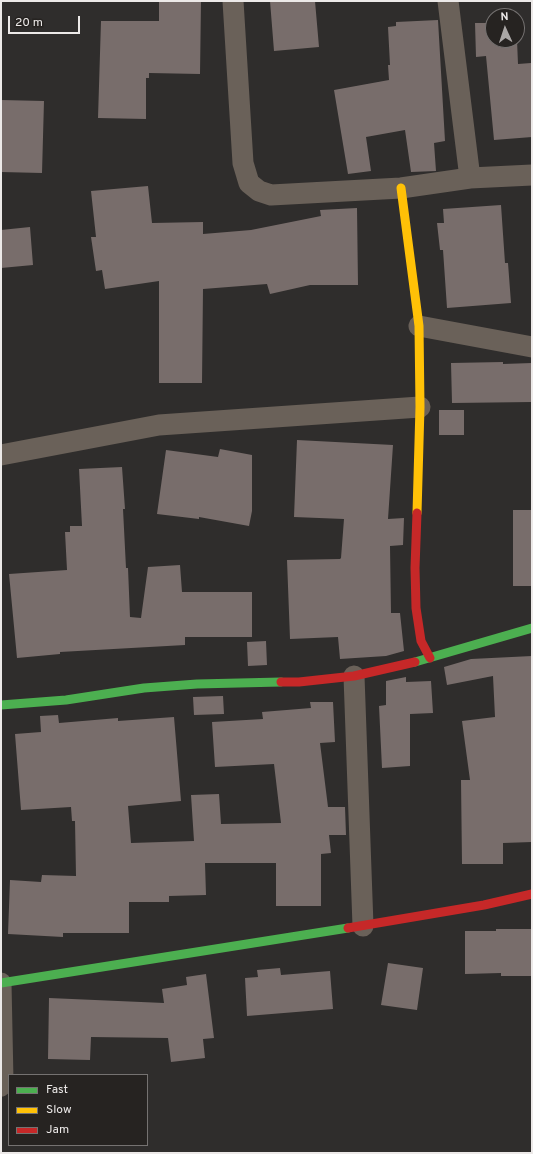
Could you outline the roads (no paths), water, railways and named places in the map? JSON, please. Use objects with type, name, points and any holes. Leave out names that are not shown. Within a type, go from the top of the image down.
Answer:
[{"type":"street","points":[[233,1],[243,163],[249,183],[259,191],[271,195],[401,188],[470,178],[532,175]]},
{"type":"street","points":[[448,1],[470,178]]},
{"type":"street","points":[[401,188],[419,326],[420,407],[415,568],[416,608],[421,641],[430,658]]},
{"type":"street","points":[[419,326],[532,347]]},
{"type":"street","points":[[1,455],[159,425],[420,407]]},
{"type":"street","points":[[1,705],[66,700],[151,688],[197,684],[299,682],[354,676],[430,658],[532,628]]},
{"type":"street","points":[[354,676],[363,926]]},
{"type":"street","points":[[1,1086],[3,1080],[1,983],[363,926],[484,905],[532,894]]}]
